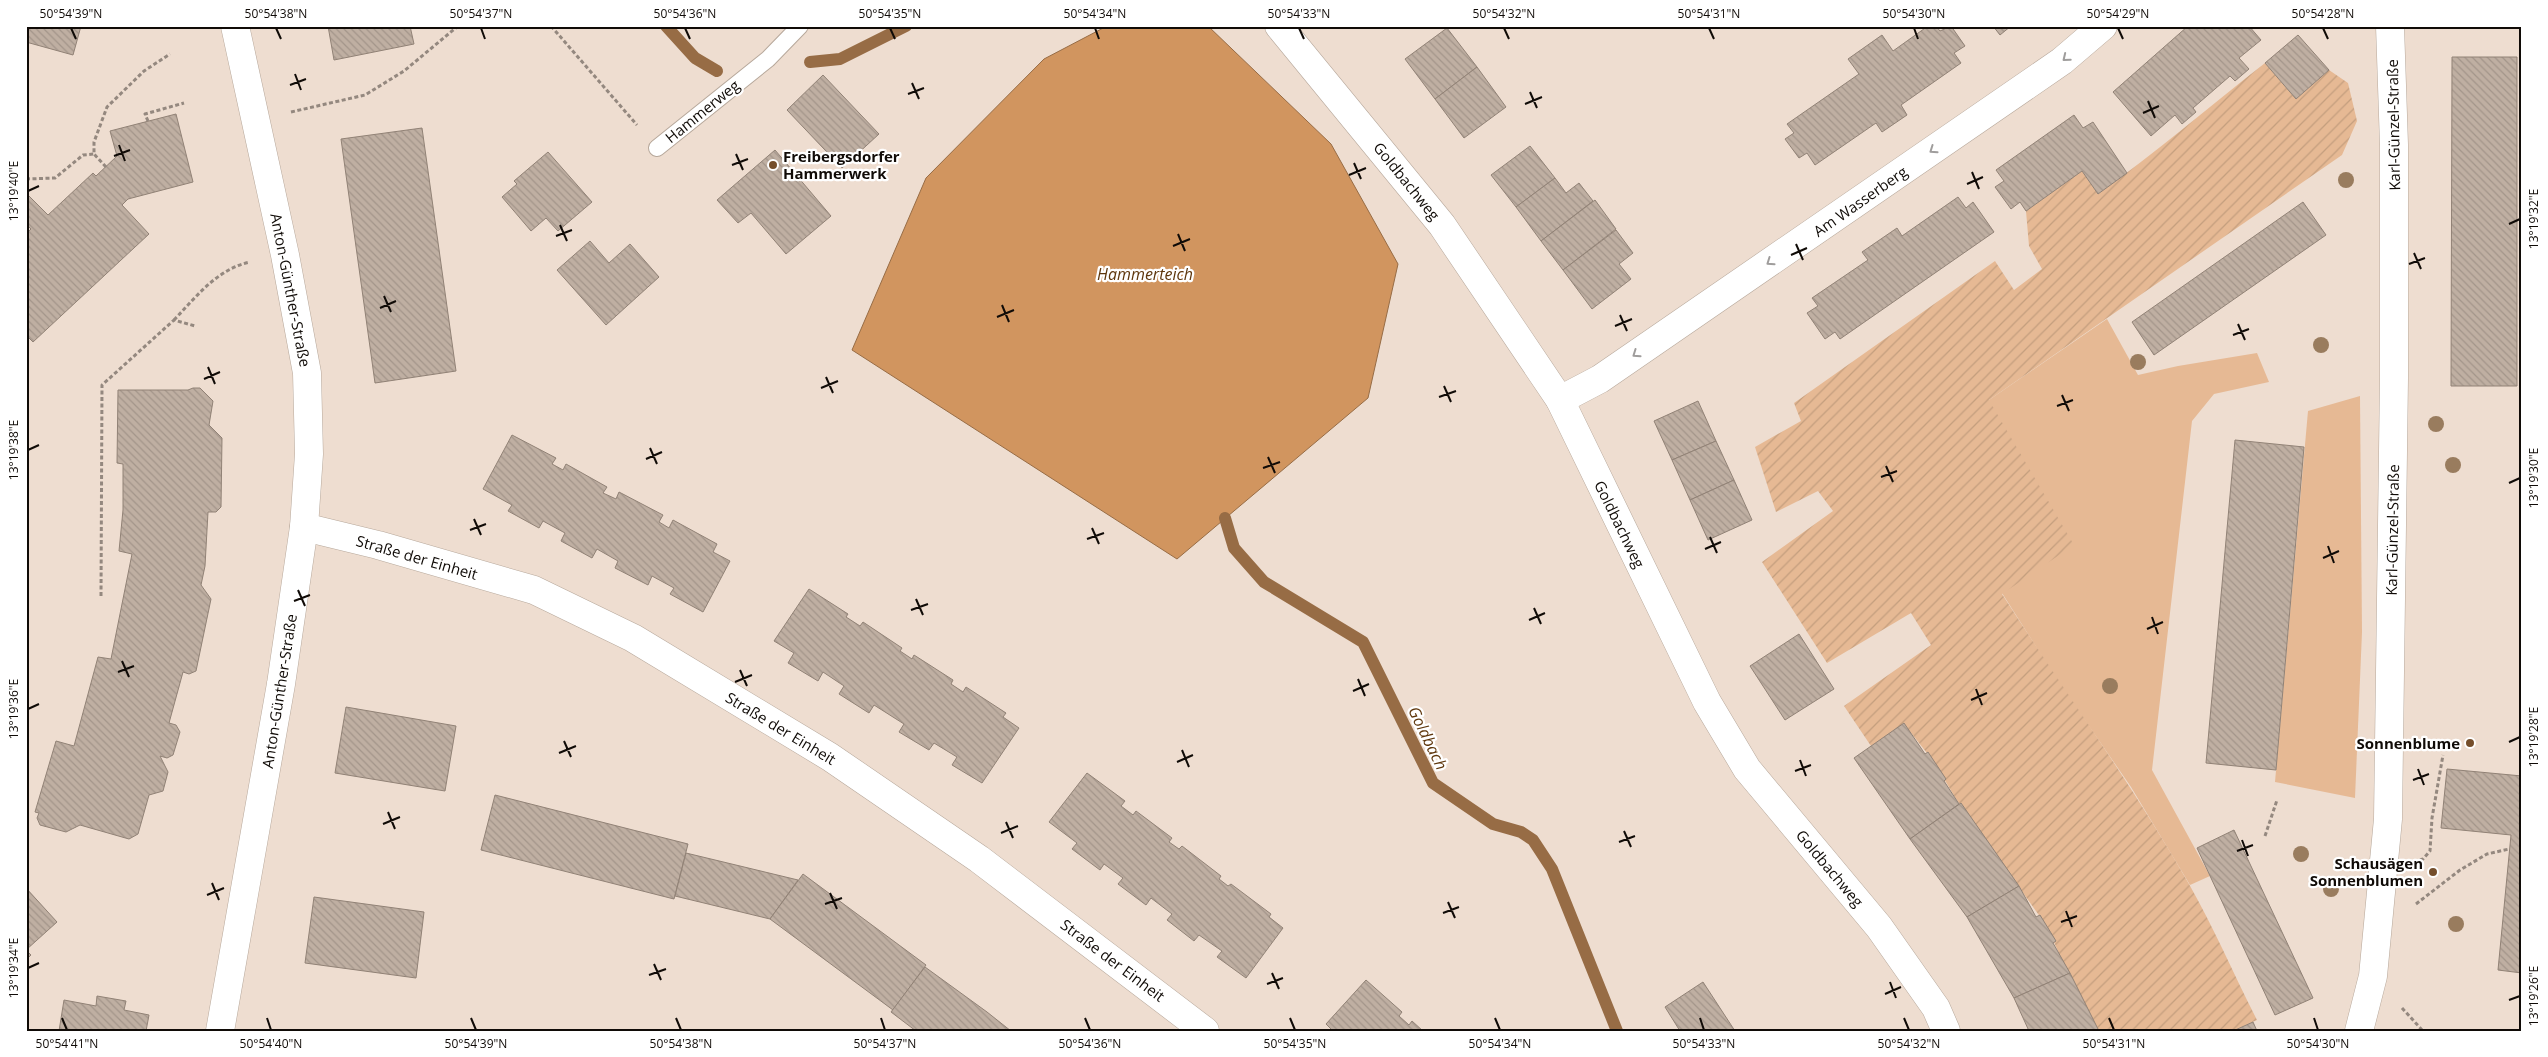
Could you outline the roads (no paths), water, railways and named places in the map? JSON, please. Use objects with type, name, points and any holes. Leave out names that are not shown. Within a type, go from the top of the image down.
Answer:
[{"type":"street","name":"Anton-Günther-Straße","points":[[220,1031],[281,684],[304,527],[310,454],[307,373],[257,119],[235,26]]},
{"type":"street","name":"Goldbachweg","points":[[1280,26],[1442,225],[1560,400],[1706,702],[1747,769],[1879,927],[1936,1008],[1946,1031]]},
{"type":"street","name":"Am Wasserberg","points":[[1560,400],[1600,379],[1657,340],[2062,61],[2103,26]]},
{"type":"street","name":"Karl-Günzel-Straße","points":[[2359,1031],[2373,976],[2388,819],[2394,378],[2394,145],[2390,26]]},
{"type":"street","name":"Straße der Einheit","points":[[304,527],[378,545],[534,590],[633,638],[830,757],[979,858],[1205,1031]]},
{"type":"lane","name":"Hammerweg","points":[[657,148],[687,122],[768,59],[800,26]]},
{"type":"water","name":"Hammerteich","points":[[1107,26],[1208,26],[1331,144],[1398,264],[1368,398],[1177,559],[852,350],[926,178],[1044,59]]},
{"type":"waterway","name":"Goldbach","points":[[666,26],[695,58],[717,71]]},
{"type":"waterway","name":"Goldbach","points":[[810,62],[840,59],[906,26]]},
{"type":"waterway","name":"Goldbach","points":[[1225,518],[1234,548],[1264,582],[1363,642],[1433,783],[1493,824],[1521,832],[1533,840],[1552,869],[1617,1031]]},
{"type":"place","name":"Freibergsdorfer Hammerwerk","points":[[773,165]]},
{"type":"place","name":"Sonnenblume","points":[[2470,743]]},
{"type":"place","name":"Schausägen Sonnenblumen","points":[[2433,872]]}]
